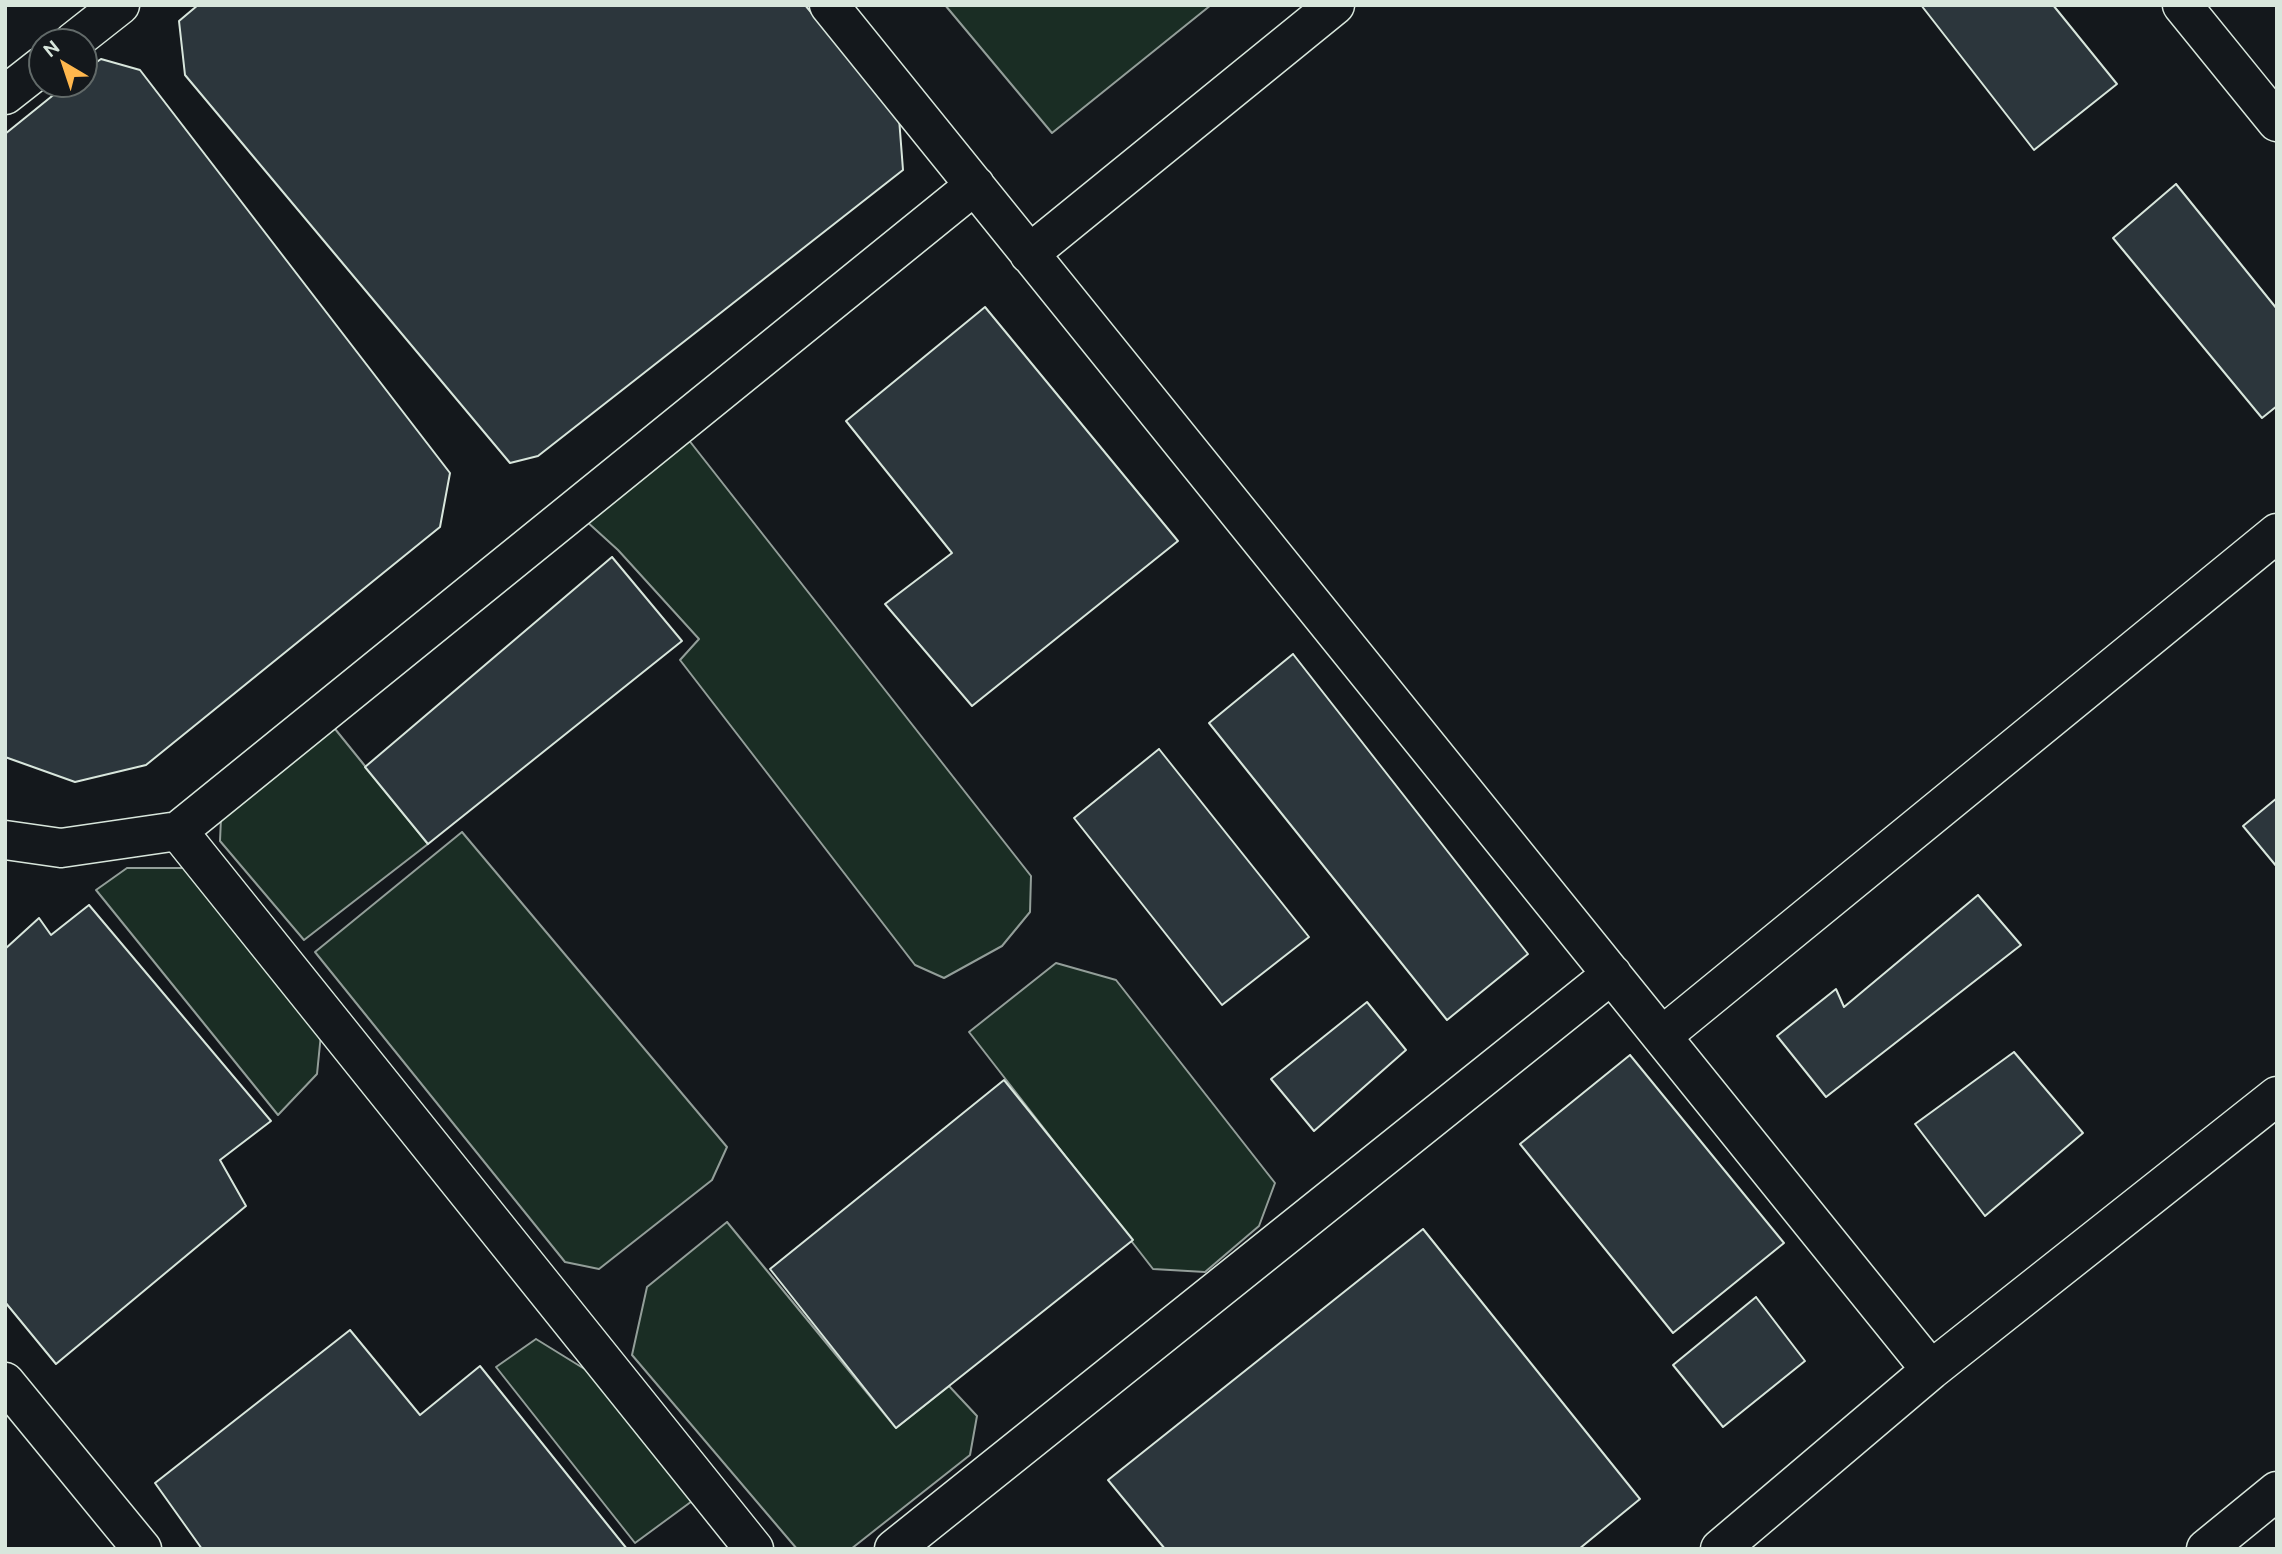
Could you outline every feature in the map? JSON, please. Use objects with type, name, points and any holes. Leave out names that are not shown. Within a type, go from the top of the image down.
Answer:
[{"type":"street","points":[[91,28],[120,5]]},
{"type":"street","points":[[829,5],[1931,1370]]},
{"type":"street","points":[[1030,254],[1335,5]]},
{"type":"street","points":[[2182,5],[2277,122]]},
{"type":"street","points":[[5,95],[28,77]]},
{"type":"street","points":[[5,840],[61,848],[178,831],[975,186]]},
{"type":"street","points":[[1662,1036],[2277,533]]},
{"type":"street","points":[[178,831],[754,1549]]},
{"type":"street","points":[[894,1549],[1612,974]]},
{"type":"street","points":[[1720,1549],[1931,1370],[2277,1096]]},
{"type":"street","points":[[5,1381],[142,1549]]},
{"type":"street","points":[[2206,1549],[2277,1492]]},
{"type":"green space","points":[[945,5],[1211,5],[1052,133]]},
{"type":"green space","points":[[688,439],[1031,876],[1030,912],[1002,946],[944,978],[915,965],[680,660],[699,639],[618,550],[574,510]]},
{"type":"green space","points":[[323,714],[428,844],[304,940],[220,841],[222,795]]},
{"type":"green space","points":[[462,832],[727,1147],[712,1180],[599,1269],[565,1262],[315,952]]},
{"type":"green space","points":[[127,868],[189,868],[321,1034],[317,1074],[278,1115],[96,890]]},
{"type":"green space","points":[[1056,963],[1116,980],[1275,1183],[1259,1226],[1205,1272],[1153,1269],[969,1032]]},
{"type":"green space","points":[[727,1222],[896,1428],[949,1386],[977,1416],[970,1455],[851,1549],[797,1549],[632,1355],[647,1287]]},
{"type":"green space","points":[[536,1339],[617,1389],[703,1493],[635,1543],[496,1367]]},
{"type":"building","points":[[198,5],[805,5],[899,118],[903,170],[538,456],[510,463],[185,75],[179,21]]},
{"type":"building","points":[[1921,5],[2053,5],[2117,84],[2034,150]]},
{"type":"building","points":[[101,59],[140,70],[450,473],[440,527],[146,765],[75,782],[5,757],[5,134],[50,98],[98,98],[98,61]]},
{"type":"building","points":[[2176,184],[2277,309],[2277,406],[2262,418],[2113,238]]},
{"type":"building","points":[[985,307],[1178,541],[972,706],[885,604],[952,553],[846,421]]},
{"type":"building","points":[[612,557],[682,641],[428,844],[365,767]]},
{"type":"building","points":[[1293,654],[1528,954],[1447,1020],[1209,723]]},
{"type":"building","points":[[1159,749],[1309,937],[1222,1005],[1074,818]]},
{"type":"building","points":[[2277,798],[2277,867],[2243,826]]},
{"type":"building","points":[[1978,895],[2021,945],[1826,1097],[1777,1036],[1836,989],[1844,1007]]},
{"type":"building","points":[[89,905],[271,1121],[220,1160],[246,1206],[56,1364],[5,1302],[5,949],[39,918],[51,935]]},
{"type":"building","points":[[1367,1002],[1406,1050],[1314,1131],[1271,1079]]},
{"type":"building","points":[[2014,1052],[2083,1133],[1985,1216],[1915,1124]]},
{"type":"building","points":[[1630,1055],[1784,1243],[1673,1333],[1520,1144]]},
{"type":"building","points":[[1004,1080],[1133,1240],[896,1428],[770,1269]]},
{"type":"building","points":[[1423,1229],[1640,1499],[1579,1549],[1165,1549],[1108,1480]]},
{"type":"building","points":[[1756,1297],[1805,1361],[1723,1427],[1673,1365]]},
{"type":"building","points":[[350,1330],[420,1415],[480,1366],[627,1549],[202,1549],[155,1483]]}]
